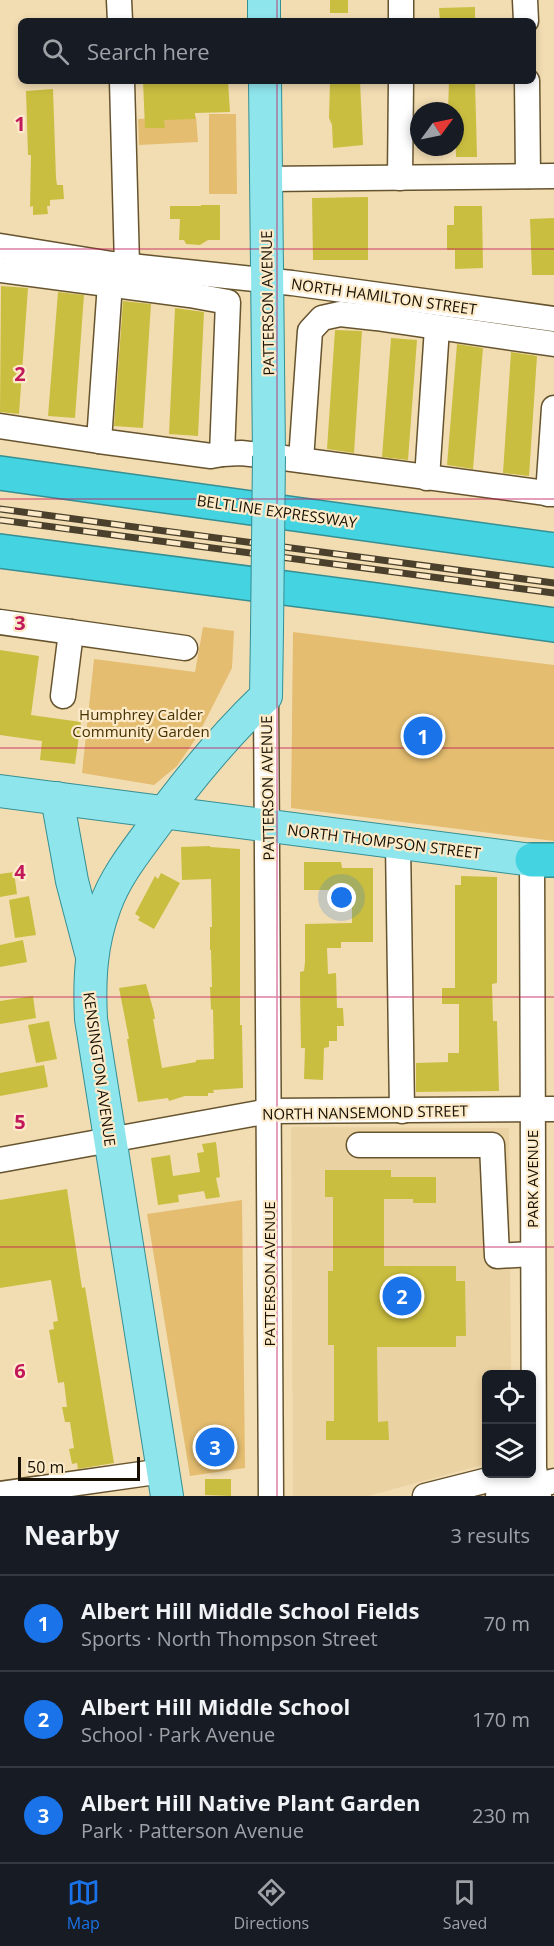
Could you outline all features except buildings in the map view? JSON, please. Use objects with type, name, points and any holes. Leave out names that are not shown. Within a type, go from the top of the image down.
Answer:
[{"type":"highway","name":"BELTLINE EXPRESSWAY","points":[[0,474],[554,550]]},
{"type":"highway","points":[[0,551],[554,625]]},
{"type":"main road","points":[[264,0],[264,18]]},
{"type":"main road","name":"PATTERSON AVENUE","points":[[265,84],[269,421],[248,456],[259,630],[266,696]]},
{"type":"main road","points":[[226,736],[259,630]]},
{"type":"main road","name":"KENSINGTON AVENUE","points":[[165,1483],[91,1018],[89,985],[92,954],[105,903],[127,863],[212,750],[266,696]]},
{"type":"main road","name":"NORTH THOMPSON STREET","points":[[0,791],[547,861]]},
{"type":"main road","points":[[57,798],[72,881],[92,954]]},
{"type":"street","points":[[119,0],[120,18]]},
{"type":"street","points":[[401,0],[401,18]]},
{"type":"street","points":[[525,0],[526,18]]},
{"type":"street","points":[[99,441],[116,271],[122,84]]},
{"type":"street","points":[[400,178],[402,84]]},
{"type":"street","points":[[526,84],[528,176]]},
{"type":"street","points":[[266,179],[554,176]]},
{"type":"street","name":"NORTH HAMILTON STREET","points":[[0,246],[116,271],[303,284],[554,319]]},
{"type":"street","points":[[0,270],[116,271],[190,295],[228,302],[248,456]]},
{"type":"street","points":[[301,460],[310,331],[321,318],[332,314],[376,318],[554,344]]},
{"type":"street","points":[[427,478],[437,327]]},
{"type":"street","points":[[0,426],[211,456],[301,460],[551,494],[554,408]]},
{"type":"street","points":[[0,622],[185,648]]},
{"type":"street","points":[[63,696],[71,632]]},
{"type":"street","name":"PATTERSON AVENUE","points":[[266,696],[271,1496]]},
{"type":"street","points":[[398,843],[402,1111]]},
{"type":"street","name":"PARK AVENUE","points":[[537,1477],[532,1254],[543,1109],[547,861]]},
{"type":"street","name":"NORTH NANSEMOND STREET","points":[[0,1160],[269,1112],[543,1109]]},
{"type":"street","points":[[359,1145],[492,1145],[497,1256],[532,1254]]},
{"type":"street","points":[[425,1496],[537,1477]]},
{"type":"street","points":[[498,1496],[537,1477]]},
{"type":"street","points":[[0,1495],[165,1483]]},
{"type":"shaded area","points":[[291,1127],[509,1128],[511,1370],[482,1370],[482,1465],[368,1496],[293,1496]]},
{"type":"green space","points":[[209,114],[236,114],[237,194],[209,194]]},
{"type":"green space","points":[[196,116],[198,142],[139,145],[138,119]]},
{"type":"green space","name":"Humphrey Calder Community Garden","points":[[203,627],[234,631],[232,668],[197,737],[177,766],[154,785],[82,773],[94,659],[195,672]]},
{"type":"green space","points":[[293,632],[554,665],[554,841],[291,808]]},
{"type":"green space","points":[[242,1200],[245,1468],[190,1476],[147,1214]]},
{"type":"railway","points":[[0,509],[554,583]]},
{"type":"railway","points":[[0,520],[554,593]]},
{"type":"place","name":"Albert Hill Middle School Fields","points":[[423,736]]},
{"type":"place","name":"Albert Hill Middle School","points":[[402,1296]]},
{"type":"place","name":"Albert Hill Native Plant Garden","points":[[215,1447]]}]
